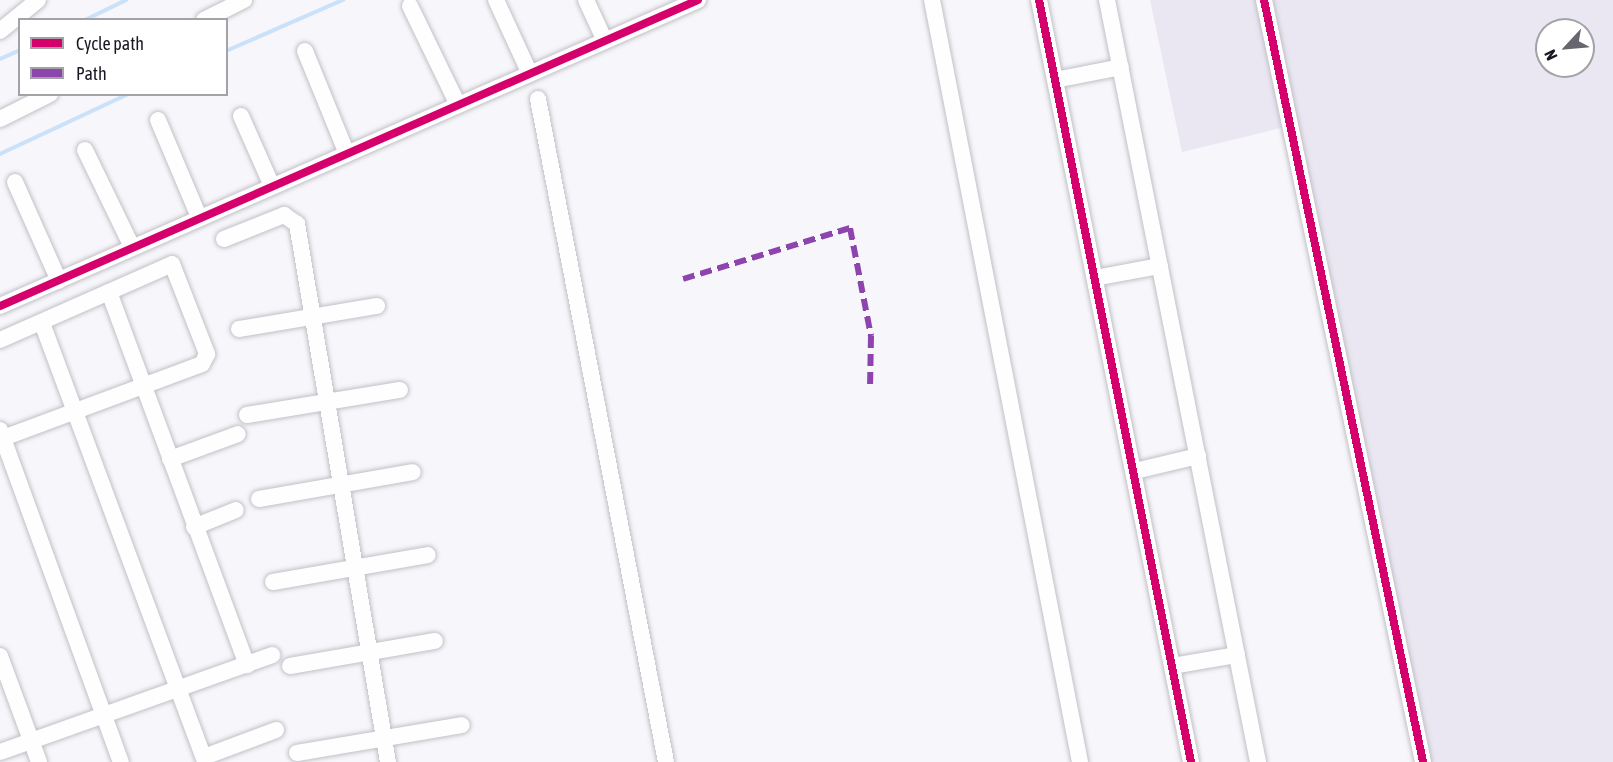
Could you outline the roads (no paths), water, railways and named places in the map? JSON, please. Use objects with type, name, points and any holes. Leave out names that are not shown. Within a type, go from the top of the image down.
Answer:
[{"type":"street","points":[[0,31],[38,0]]},
{"type":"street","points":[[208,18],[244,0]]},
{"type":"street","points":[[496,0],[530,74]]},
{"type":"street","points":[[586,0],[605,41]]},
{"type":"street","points":[[0,306],[605,41],[677,4],[698,0]]},
{"type":"street","points":[[932,0],[1080,762]]},
{"type":"street","points":[[1039,0],[1135,471],[1191,762]]},
{"type":"street","points":[[1107,0],[1258,762]]},
{"type":"street","points":[[1264,0],[1423,762]]},
{"type":"street","points":[[410,6],[458,105]]},
{"type":"street","points":[[305,51],[347,154]]},
{"type":"street","points":[[1055,80],[1121,67]]},
{"type":"street","points":[[0,119],[46,96]]},
{"type":"street","points":[[538,99],[666,762]]},
{"type":"street","points":[[241,116],[272,186]]},
{"type":"street","points":[[158,120],[199,217]]},
{"type":"street","points":[[85,150],[132,247]]},
{"type":"street","points":[[15,182],[59,281]]},
{"type":"street","points":[[224,239],[291,216],[356,568],[388,762]]},
{"type":"street","points":[[0,340],[172,264],[177,267],[207,354],[202,364],[145,388],[76,413],[1,436],[121,762]]},
{"type":"street","points":[[1095,278],[1160,266]]},
{"type":"street","points":[[109,292],[194,527],[247,665]]},
{"type":"street","points":[[239,329],[377,306]]},
{"type":"street","points":[[42,322],[204,760],[276,730]]},
{"type":"street","points":[[247,416],[400,390]]},
{"type":"street","points":[[170,459],[238,434]]},
{"type":"street","points":[[1135,471],[1198,456]]},
{"type":"street","points":[[259,499],[413,472]]},
{"type":"street","points":[[194,527],[236,510]]},
{"type":"street","points":[[273,582],[428,555]]},
{"type":"street","points":[[290,666],[435,641]]},
{"type":"street","points":[[0,752],[272,655]]},
{"type":"street","points":[[1173,666],[1237,655]]},
{"type":"street","points":[[0,656],[39,762]]},
{"type":"street","points":[[297,753],[384,736],[462,725]]},
{"type":"waterway","points":[[89,18],[126,0]]},
{"type":"waterway","points":[[228,50],[343,0]]},
{"type":"waterway","points":[[0,59],[18,51]]},
{"type":"waterway","points":[[0,154],[124,96]]}]
